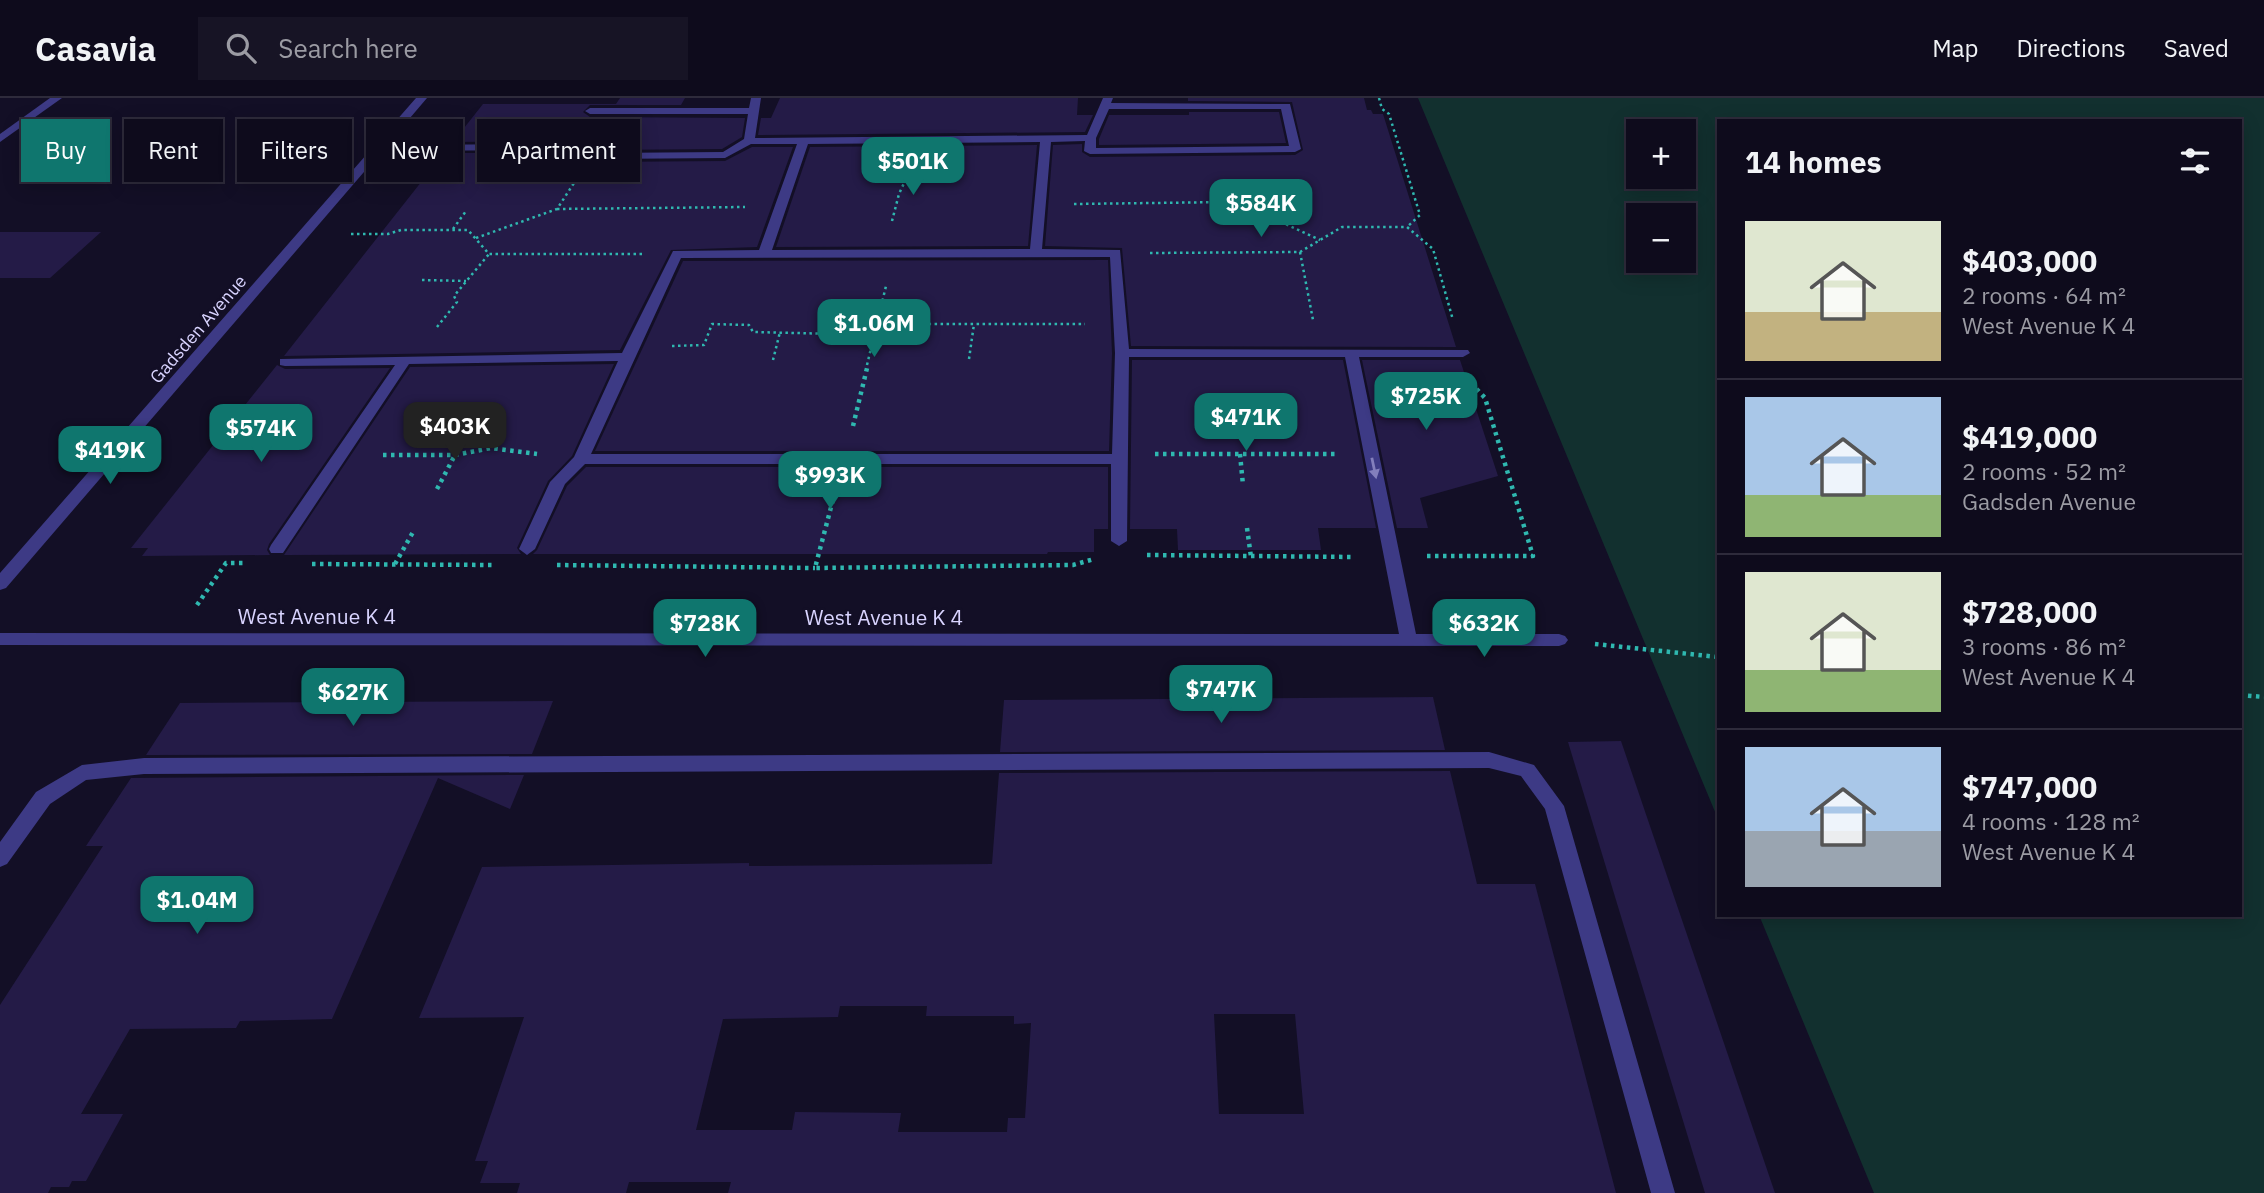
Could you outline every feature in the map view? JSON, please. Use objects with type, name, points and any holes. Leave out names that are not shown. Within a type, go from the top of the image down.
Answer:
[{"type":"street","points":[[0,139],[57,98]]},
{"type":"street","name":"Gadsden Avenue","points":[[404,119],[422,98]]},
{"type":"street","points":[[748,141],[756,98]]},
{"type":"street","points":[[1286,106],[1295,149],[1090,150],[1091,138],[1107,102],[1286,106],[1295,98]]},
{"type":"street","points":[[590,111],[754,111]]},
{"type":"street","points":[[640,156],[725,155],[748,141],[1091,138]]},
{"type":"street","points":[[1036,253],[1046,140]]},
{"type":"street","points":[[764,254],[803,141]]},
{"type":"street","name":"Gadsden Avenue","points":[[0,583],[366,164]]},
{"type":"street","points":[[527,549],[558,482],[581,459],[677,254],[1116,253],[1122,353],[1119,541]]},
{"type":"street","points":[[285,362],[630,351]]},
{"type":"street","points":[[1122,353],[1463,353]]},
{"type":"street","points":[[1351,353],[1409,640]]},
{"type":"street","points":[[277,549],[405,360]]},
{"type":"street","points":[[581,459],[1119,456]]},
{"type":"street","name":"West Avenue K 4","points":[[0,639],[1559,640]]},
{"type":"street","points":[[0,858],[43,798],[82,773],[144,766],[1489,760],[1527,770],[1554,806],[1663,1193]]},
{"type":"path","points":[[1379,98],[1382,109],[1389,114],[1420,215],[1407,227]]},
{"type":"path","points":[[815,568],[887,286],[883,285],[887,270],[884,254],[899,194],[908,179],[918,141]]},
{"type":"path","points":[[1242,149],[1251,208]]},
{"type":"path","points":[[557,209],[575,182]]},
{"type":"path","points":[[1040,205],[1229,202],[1251,208],[1321,240]]},
{"type":"path","points":[[476,238],[557,209],[780,207]]},
{"type":"path","points":[[453,230],[466,211]]},
{"type":"path","points":[[353,234],[468,230],[489,254]]},
{"type":"path","points":[[1300,253],[1319,353]]},
{"type":"path","points":[[489,254],[677,254]]},
{"type":"path","points":[[405,360],[448,316],[457,302],[454,296],[489,254]]},
{"type":"path","points":[[422,280],[467,281]]},
{"type":"path","points":[[630,351],[704,345],[712,324],[749,325],[753,332],[876,332],[897,331],[920,324],[1120,324]]},
{"type":"path","points":[[969,359],[974,324]]},
{"type":"path","points":[[773,360],[780,332]]},
{"type":"path","points":[[340,456],[455,455],[491,448],[581,459]]},
{"type":"path","points":[[1240,454],[1243,485]]},
{"type":"path","points":[[437,489],[455,455]]},
{"type":"path","points":[[1119,456],[1372,455]]},
{"type":"path","points":[[1247,528],[1251,557]]},
{"type":"path","points":[[395,564],[413,532]]},
{"type":"path","points":[[1146,555],[1393,556]]},
{"type":"path","points":[[547,565],[815,568],[1073,565],[1097,558]]},
{"type":"path","points":[[173,639],[226,563],[254,564]]},
{"type":"path","points":[[306,564],[509,565]]},
{"type":"path","points":[[1559,640],[1717,657]]},
{"type":"path","points":[[2242,695],[2264,697]]},
{"type":"green space","points":[[1418,98],[2264,98],[2264,1193],[1874,1193],[1760,917],[2242,917],[2242,119],[1717,119],[1717,817]]},
{"type":"building","points":[[620,98],[685,98],[681,105],[590,105],[583,112],[590,117],[745,118],[742,137],[722,149],[640,150],[640,119],[477,119],[477,142],[463,142],[463,129],[483,104],[616,104]]},
{"type":"building","points":[[780,98],[1078,98],[1077,115],[1093,115],[1085,132],[758,135],[761,118],[771,118]]},
{"type":"building","points":[[1188,98],[1364,98],[1367,110],[1371,110],[1373,114],[1383,114],[1456,347],[1131,346],[1122,248],[1045,246],[1053,145],[1082,144],[1082,152],[1090,157],[1295,155],[1303,150],[1292,102],[1188,101]]},
{"type":"building","points":[[1189,112],[1279,112],[1286,143],[1099,145],[1109,115],[1189,115]]},
{"type":"building","points":[[1037,145],[1028,246],[776,247],[810,147]]},
{"type":"building","points":[[752,147],[793,147],[757,247],[671,250],[620,350],[284,356],[421,182],[463,182],[463,153],[477,153],[477,182],[640,182],[640,162],[725,161]]},
{"type":"building","points":[[0,232],[101,232],[50,278],[0,278]]},
{"type":"building","points":[[1108,260],[1112,353],[1109,451],[595,451],[683,261]]},
{"type":"building","points":[[1132,360],[1343,360],[1376,528],[1318,528],[1321,550],[1178,550],[1177,529],[1130,529]]},
{"type":"building","points":[[1362,360],[1460,360],[1498,476],[1420,498],[1428,528],[1397,528]]},
{"type":"building","points":[[614,364],[572,456],[548,481],[517,548],[521,554],[284,555],[410,367]]},
{"type":"building","points":[[277,365],[285,369],[390,368],[269,544],[267,550],[270,555],[142,556],[148,548],[131,548]]},
{"type":"building","points":[[586,467],[1108,467],[1108,529],[1094,529],[1094,552],[533,554],[567,486]]},
{"type":"building","points":[[1433,697],[1445,750],[1000,752],[1004,700]]},
{"type":"building","points":[[553,701],[532,754],[146,755],[180,703]]},
{"type":"building","points":[[1621,741],[1775,1193],[1705,1193],[1568,742]]},
{"type":"building","points":[[1450,771],[1477,884],[1535,884],[1616,1193],[728,1193],[731,1182],[629,1182],[626,1193],[517,1193],[520,1183],[480,1183],[488,1161],[475,1161],[524,1017],[419,1018],[482,867],[749,863],[749,866],[992,864],[999,773]],"holes":[[[840,1006],[927,1006],[926,1016],[1014,1016],[1014,1024],[1031,1023],[1025,1118],[1008,1118],[1007,1132],[898,1132],[901,1113],[795,1112],[792,1130],[696,1130],[723,1019],[838,1017]],[[1214,1014],[1295,1014],[1304,1114],[1219,1114]]]},
{"type":"building","points":[[524,775],[510,809],[438,778],[332,1019],[240,1021],[236,1028],[130,1029],[81,1114],[123,1114],[86,1181],[72,1181],[69,1187],[51,1187],[48,1193],[0,1193],[0,1005],[103,846],[86,846],[131,778]]}]
